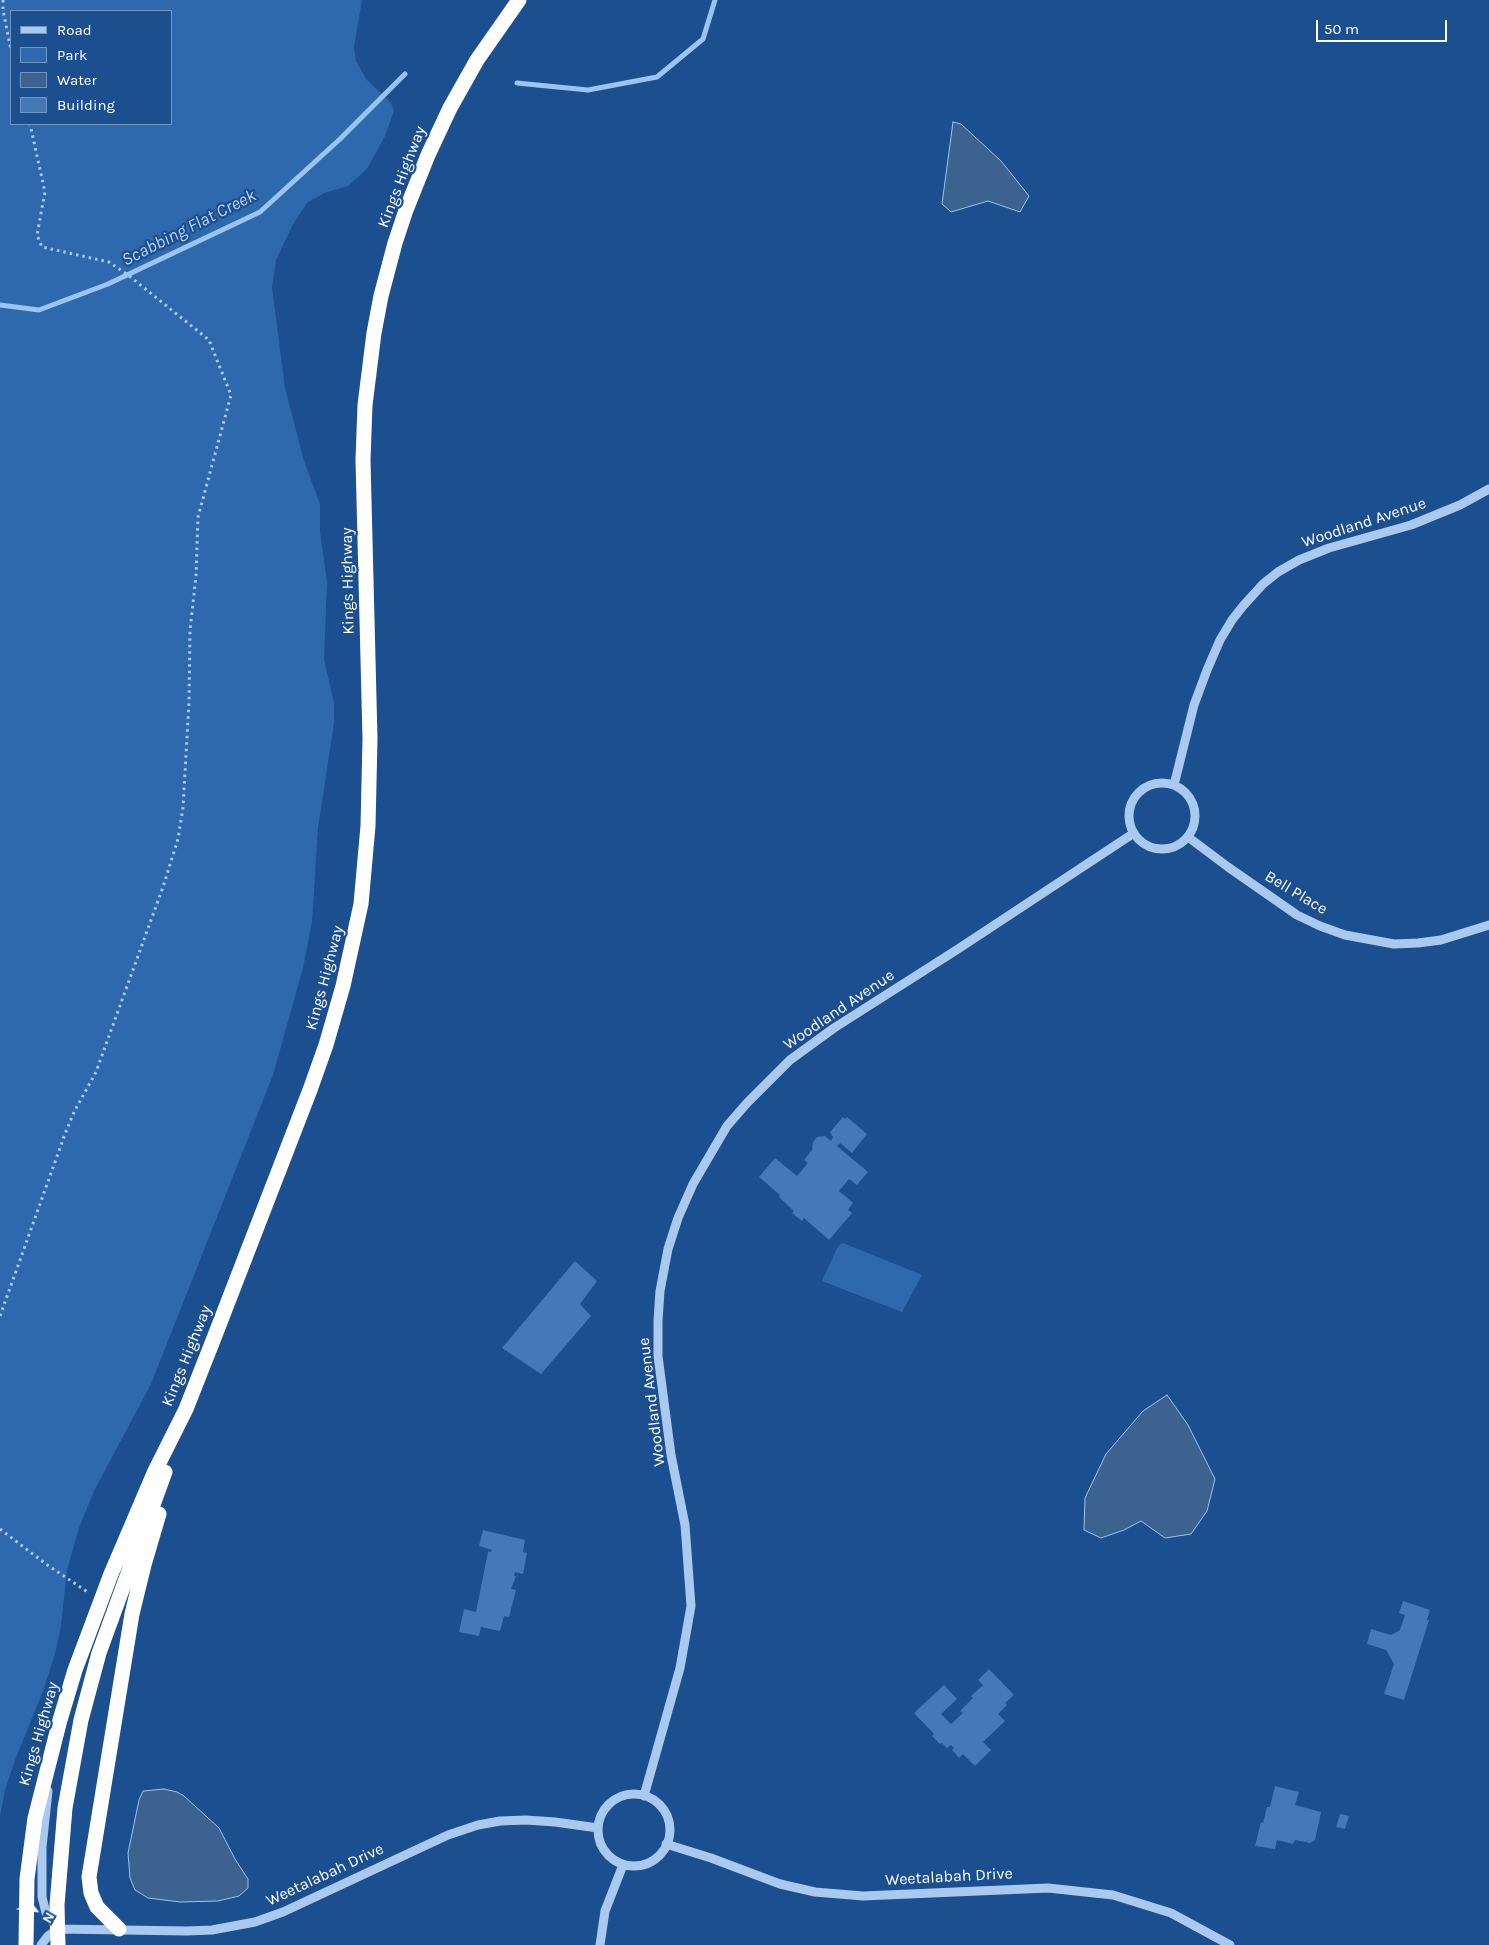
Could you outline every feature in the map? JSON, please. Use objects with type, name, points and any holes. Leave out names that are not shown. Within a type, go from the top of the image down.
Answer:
[{"type":"highway","points":[[469,75],[482,46],[508,0]]},
{"type":"highway","name":"Kings Highway","points":[[26,1945],[27,1879],[35,1818],[60,1720],[78,1663],[101,1600],[155,1471],[186,1409],[312,1082],[336,1012],[354,942],[366,865],[369,808],[363,477],[364,423],[368,372],[382,296],[406,210],[435,138],[469,75],[519,0]]},
{"type":"highway","points":[[58,1945],[59,1878],[64,1808],[81,1720],[105,1635],[175,1445],[162,1504],[147,1552],[132,1614],[90,1870],[89,1885],[94,1900],[101,1912],[119,1930]]},
{"type":"street","name":"Woodland Avenue","points":[[1174,785],[1194,705],[1220,640],[1242,606],[1263,584],[1278,572],[1299,560],[1329,548],[1418,522],[1489,489]]},
{"type":"street","points":[[1162,783],[1174,785],[1185,792],[1192,801],[1195,814],[1194,826],[1188,837],[1180,844],[1160,849],[1149,847],[1140,841],[1134,833],[1130,822],[1130,811],[1134,800],[1141,790],[1151,785],[1162,783]]},
{"type":"street","name":"Woodland Avenue","points":[[644,1796],[680,1668],[691,1606],[686,1525],[670,1445],[658,1356],[658,1320],[660,1291],[668,1249],[678,1218],[693,1184],[727,1126],[790,1060],[834,1028],[1134,833]]},
{"type":"street","name":"Bell Place","points":[[1188,837],[1297,914],[1320,926],[1345,935],[1394,944],[1418,943],[1442,940],[1489,924]]},
{"type":"street","points":[[41,1945],[48,1936],[58,1929],[50,1920],[43,1905],[41,1876],[45,1815],[60,1720]]},
{"type":"street","points":[[628,1795],[644,1796],[657,1803],[666,1815],[670,1830],[666,1844],[660,1854],[652,1862],[640,1866],[623,1865],[611,1858],[602,1848],[598,1828],[602,1813],[613,1801],[628,1795]]},
{"type":"street","name":"Weetalabah Drive","points":[[58,1929],[212,1930],[255,1922],[283,1912],[448,1835],[478,1824],[526,1820],[598,1828]]},
{"type":"street","name":"Weetalabah Drive","points":[[666,1844],[711,1858],[780,1884],[815,1892],[863,1896],[1048,1888],[1113,1894],[1171,1913],[1230,1945]]},
{"type":"street","points":[[600,1945],[605,1911],[623,1865]]},
{"type":"path","points":[[3,0],[3,10],[10,45]]},
{"type":"path","points":[[0,1316],[65,1134],[74,1112],[96,1072],[163,887],[178,838],[183,808],[190,630],[196,576],[198,516],[231,395],[209,340],[128,275],[109,262],[42,247],[37,235],[46,192],[30,125]]},
{"type":"path","points":[[0,1529],[46,1564],[101,1600]]},
{"type":"green space","points":[[0,0],[362,0],[354,47],[356,61],[366,79],[391,103],[394,111],[385,136],[367,169],[348,186],[324,193],[307,203],[293,224],[276,260],[272,287],[285,388],[304,461],[320,504],[320,532],[327,582],[324,659],[334,703],[334,723],[318,828],[312,922],[303,968],[273,1075],[151,1384],[94,1491],[79,1528],[67,1570],[61,1626],[55,1654],[43,1691],[5,1790],[0,1816]]},
{"type":"green space","points":[[843,1243],[922,1275],[902,1312],[822,1281],[838,1246]]},
{"type":"water","points":[[953,122],[961,124],[1001,161],[1029,196],[1020,212],[988,201],[951,212],[942,204]]},
{"type":"water","points":[[1167,1395],[1188,1425],[1215,1479],[1207,1511],[1191,1534],[1165,1538],[1141,1521],[1124,1530],[1101,1538],[1084,1530],[1085,1498],[1106,1454],[1143,1411]]},
{"type":"water","points":[[164,1789],[184,1796],[219,1828],[248,1879],[248,1888],[239,1896],[218,1901],[180,1902],[148,1898],[135,1890],[130,1878],[128,1853],[139,1800],[143,1791]]},
{"type":"building","points":[[843,1117],[845,1119],[847,1117],[867,1134],[852,1153],[840,1143],[837,1146],[868,1172],[857,1185],[849,1179],[839,1191],[853,1203],[848,1210],[852,1213],[829,1240],[804,1218],[802,1221],[792,1213],[794,1211],[779,1197],[780,1195],[759,1177],[775,1158],[797,1176],[808,1163],[804,1160],[812,1150],[813,1142],[817,1137],[825,1136],[831,1141],[833,1137],[830,1132]]},
{"type":"building","points":[[575,1261],[597,1281],[580,1304],[591,1316],[541,1374],[502,1348]]},
{"type":"building","points":[[483,1530],[525,1540],[523,1552],[527,1553],[523,1574],[515,1572],[514,1576],[516,1576],[511,1589],[516,1590],[509,1617],[504,1616],[500,1631],[481,1627],[479,1636],[459,1632],[464,1609],[476,1612],[488,1552],[492,1550],[479,1546]]},
{"type":"building","points":[[1403,1601],[1430,1610],[1427,1620],[1429,1620],[1404,1700],[1384,1694],[1394,1664],[1386,1650],[1367,1644],[1371,1629],[1391,1635],[1400,1630],[1405,1615],[1399,1613]]},
{"type":"building","points":[[989,1669],[1014,1695],[1005,1703],[1007,1705],[998,1714],[1005,1721],[983,1742],[991,1750],[975,1766],[963,1754],[959,1758],[952,1750],[954,1748],[951,1745],[947,1748],[942,1743],[940,1744],[932,1736],[934,1734],[914,1713],[944,1685],[957,1699],[941,1714],[951,1724],[963,1713],[960,1711],[973,1698],[971,1696],[983,1685],[978,1680]]},
{"type":"building","points":[[1275,1786],[1299,1792],[1295,1805],[1321,1812],[1315,1840],[1310,1843],[1295,1840],[1293,1844],[1277,1840],[1275,1849],[1255,1846],[1261,1822],[1263,1823],[1267,1807],[1270,1807]]},
{"type":"building","points":[[1340,1814],[1349,1816],[1345,1829],[1336,1827]]},
{"type":"waterway","name":"Scabbing Flat Creek","points":[[517,83],[588,90],[657,77],[703,39],[715,0]]},
{"type":"waterway","name":"Scabbing Flat Creek","points":[[0,305],[39,310],[108,284],[260,212],[340,139],[405,74]]}]
